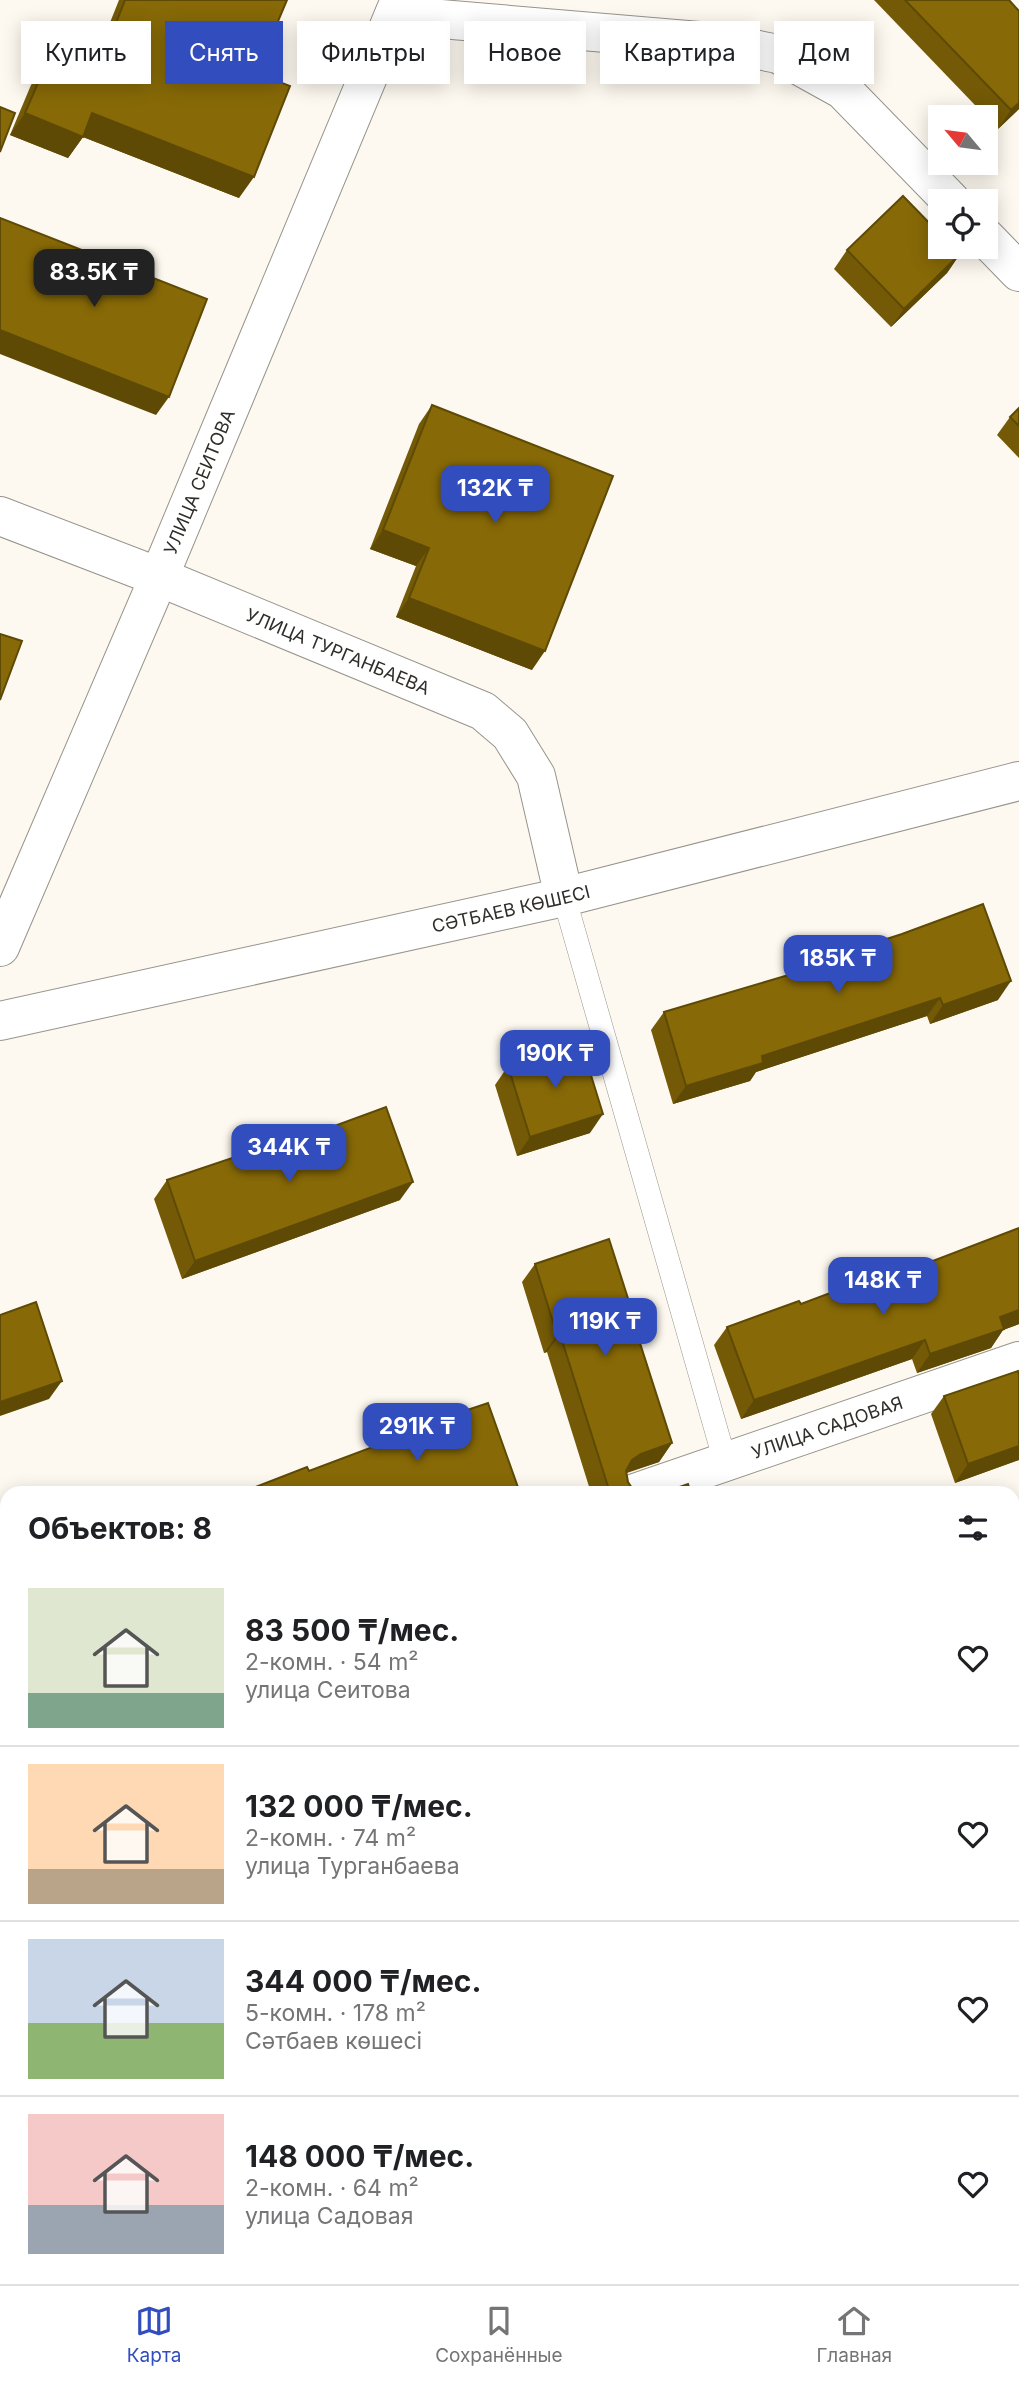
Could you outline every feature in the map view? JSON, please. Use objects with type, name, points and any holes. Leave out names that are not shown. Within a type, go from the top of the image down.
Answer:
[{"type":"street","name":"УЛИЦА СЕИТОВА","points":[[0,947],[159,577],[397,7],[723,43],[778,54],[843,90],[939,189]]},
{"type":"street","points":[[998,250],[1019,272]]},
{"type":"street","name":"УЛИЦА ТУРГАНБАЕВА","points":[[0,516],[159,577],[483,711],[510,734],[536,776],[564,897]]},
{"type":"street","name":"СӘТБАЕВ КӨШЕСІ","points":[[0,1021],[564,897],[1019,781]]},
{"type":"street","name":"УЛИЦА САДОВАЯ","points":[[655,1486],[1019,1361]]},
{"type":"lane","points":[[564,897],[725,1461]]},
{"type":"building","points":[[125,0],[287,0],[278,21],[165,21],[165,84],[283,83],[290,86],[254,177],[92,113],[83,137],[25,113],[37,84],[151,84],[151,21],[117,21]]},
{"type":"building","points":[[905,0],[1009,0],[1019,11],[1019,103],[1011,110]]},
{"type":"building","points":[[0,107],[15,113],[0,152]]},
{"type":"building","points":[[903,196],[928,222],[928,259],[955,259],[904,309],[847,250]]},
{"type":"building","points":[[0,218],[207,299],[169,397],[0,330]]},
{"type":"building","points":[[432,405],[613,476],[545,651],[409,598],[429,548],[383,530]]},
{"type":"building","points":[[1019,408],[1019,426],[1010,417]]},
{"type":"building","points":[[0,634],[22,641],[0,700]]},
{"type":"building","points":[[983,904],[1011,981],[943,1005],[940,998],[762,1056],[763,1063],[686,1086],[664,1012],[792,974],[791,970]]},
{"type":"building","points":[[581,1043],[603,1114],[530,1137],[508,1066]]},
{"type":"building","points":[[386,1107],[413,1182],[195,1261],[167,1180],[244,1154],[245,1159]]},
{"type":"building","points":[[1019,1228],[1019,1310],[1000,1317],[1004,1329],[930,1354],[925,1340],[754,1400],[727,1327],[799,1301],[801,1304],[910,1263],[912,1269]]},
{"type":"building","points":[[609,1239],[672,1443],[632,1460],[626,1471],[631,1486],[608,1486],[535,1264]]},
{"type":"building","points":[[36,1302],[62,1381],[0,1402],[0,1315]]},
{"type":"building","points":[[1018,1371],[1019,1446],[968,1464],[944,1396]]},
{"type":"building","points":[[488,1403],[518,1486],[258,1486],[307,1467],[309,1471],[418,1430],[417,1427]]}]
